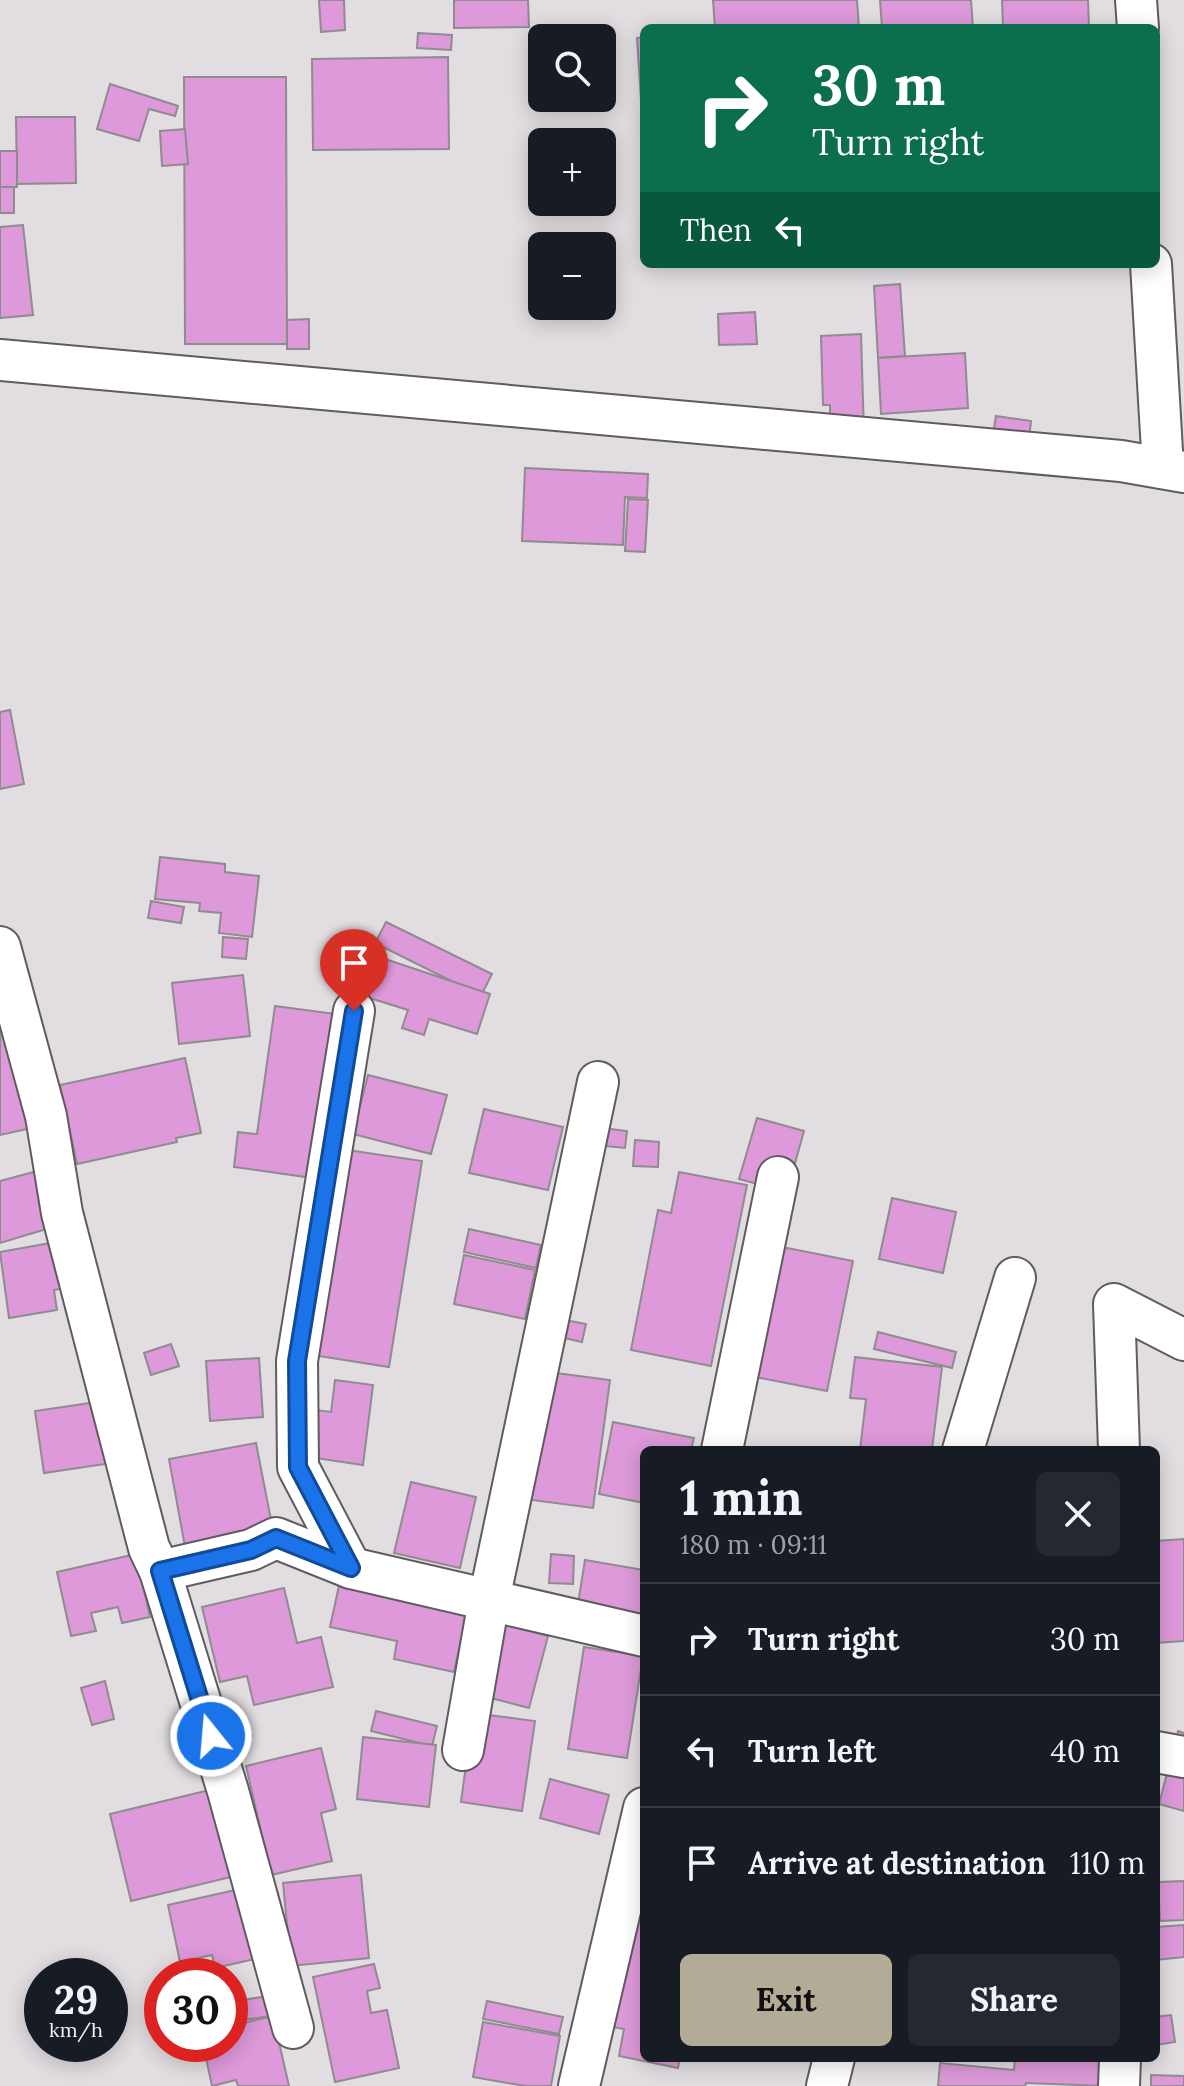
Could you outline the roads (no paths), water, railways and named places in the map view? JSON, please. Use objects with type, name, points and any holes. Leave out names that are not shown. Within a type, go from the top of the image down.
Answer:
[{"type":"street","points":[[1136,0],[1138,24]]},
{"type":"street","points":[[0,360],[1121,461],[1174,470],[1151,268]]},
{"type":"street","points":[[0,947],[46,1116],[66,1228],[149,1548],[160,1571],[228,1791],[293,2028]]},
{"type":"street","points":[[351,1568],[298,1467],[297,1361],[354,1011]]},
{"type":"street","points":[[463,1750],[489,1600],[598,1082]]},
{"type":"street","points":[[723,1446],[778,1177]]},
{"type":"street","points":[[964,1446],[1015,1278]]},
{"type":"street","points":[[1119,1446],[1114,1304],[1184,1340]]},
{"type":"street","points":[[160,1571],[251,1550],[276,1538],[351,1568],[640,1635]]},
{"type":"street","points":[[1160,1753],[1184,1757]]},
{"type":"street","points":[[579,2086],[640,1825]]},
{"type":"street","points":[[827,2086],[833,2062]]},
{"type":"street","points":[[1119,2086],[1120,2062]]}]
